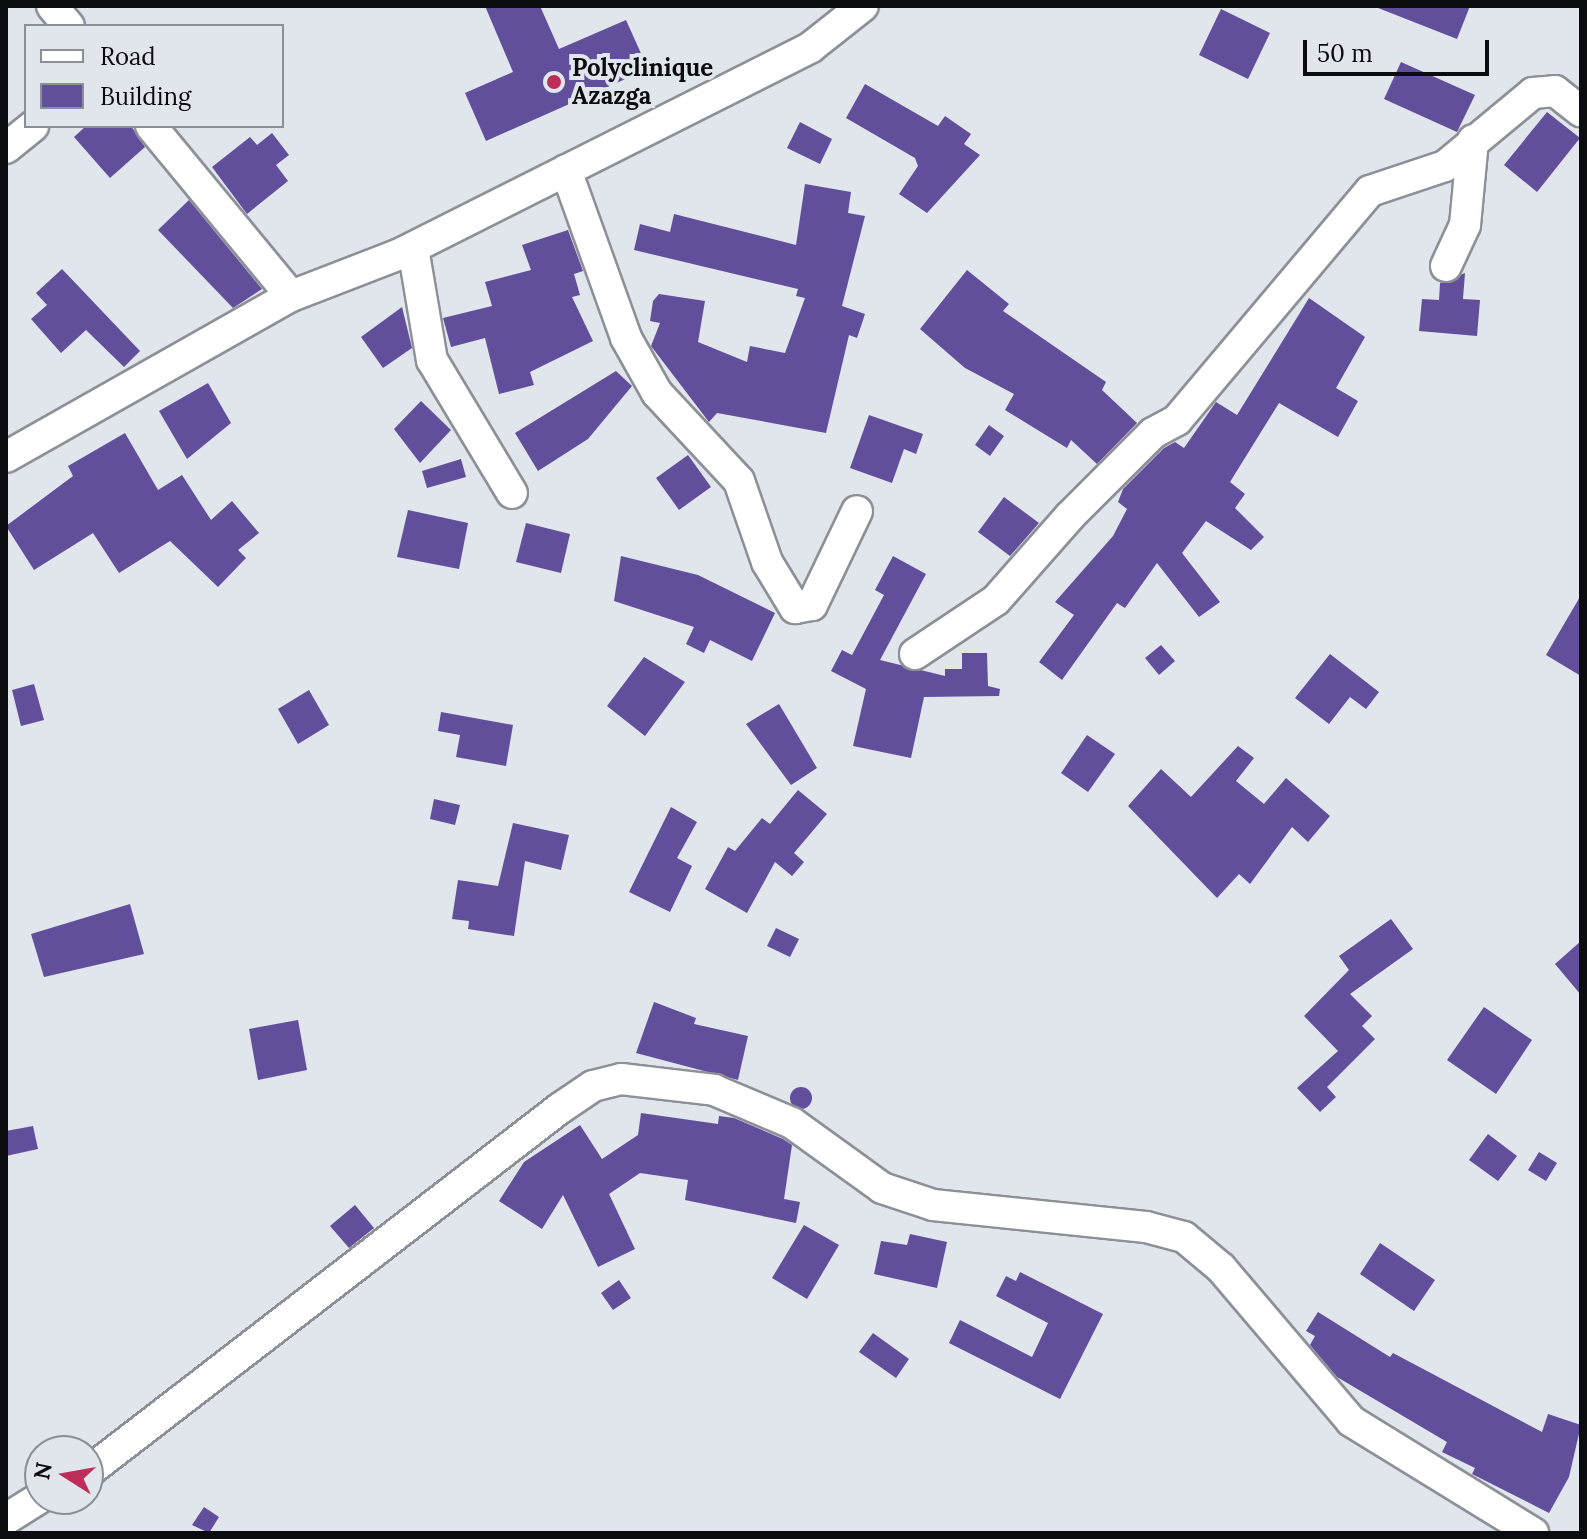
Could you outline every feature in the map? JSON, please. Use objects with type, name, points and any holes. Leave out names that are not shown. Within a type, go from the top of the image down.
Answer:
[{"type":"street","points":[[52,6],[67,24]]},
{"type":"street","points":[[6,457],[291,296],[413,248],[811,47],[863,6]]},
{"type":"street","points":[[915,654],[996,600],[1070,516],[1153,433],[1177,420],[1370,191],[1445,166],[1473,140],[1542,90],[1581,111]]},
{"type":"street","points":[[6,148],[31,128]]},
{"type":"street","points":[[153,128],[291,296]]},
{"type":"street","points":[[1446,266],[1465,225],[1473,140]]},
{"type":"street","points":[[566,170],[626,338],[657,393],[739,481],[767,562],[795,608],[812,605],[857,511]]},
{"type":"street","points":[[413,248],[432,360],[512,493]]},
{"type":"street","points":[[104,1460],[549,1117],[593,1086],[621,1079],[714,1090],[792,1123],[882,1188],[933,1205],[1146,1227],[1184,1237],[1221,1268],[1351,1421],[1533,1533]]},
{"type":"street","points":[[6,1519],[24,1508]]},
{"type":"building","name":"Polyclinique Azazga","points":[[485,6],[540,6],[559,49],[626,20],[648,69],[486,141],[465,93],[513,72]]},
{"type":"building","points":[[1373,6],[1470,6],[1457,39]]},
{"type":"building","points":[[1221,9],[1270,33],[1248,79],[1199,55]]},
{"type":"building","points":[[1401,62],[1475,95],[1457,132],[1384,99]]},
{"type":"building","points":[[865,84],[938,126],[945,116],[971,134],[964,144],[980,155],[927,213],[899,194],[918,166],[915,158],[846,118]]},
{"type":"building","points":[[1547,112],[1580,138],[1537,192],[1504,165]]},
{"type":"building","points":[[800,122],[832,139],[820,164],[787,148]]},
{"type":"building","points":[[84,128],[132,128],[145,147],[110,178],[74,137]]},
{"type":"building","points":[[272,133],[289,155],[276,165],[288,181],[247,214],[212,167],[250,137],[257,145]]},
{"type":"building","points":[[805,184],[851,192],[848,213],[865,216],[842,306],[865,314],[857,338],[849,335],[826,433],[717,413],[709,422],[651,346],[660,323],[650,321],[653,301],[659,294],[705,301],[698,342],[747,362],[750,346],[785,353],[805,298],[796,296],[798,289],[634,250],[640,224],[670,232],[674,214],[796,245]]},
{"type":"building","points":[[189,200],[262,289],[233,308],[158,230]]},
{"type":"building","points":[[568,230],[583,271],[574,274],[580,295],[572,297],[593,341],[530,372],[534,385],[499,394],[485,338],[451,347],[443,318],[492,306],[485,282],[531,270],[522,245]]},
{"type":"building","points":[[62,269],[140,351],[124,367],[86,330],[61,353],[31,319],[47,305],[36,293]]},
{"type":"building","points":[[967,270],[1009,304],[1003,311],[1106,382],[1102,390],[1137,423],[1097,464],[1071,440],[1067,448],[1005,410],[1014,394],[965,368],[920,329]]},
{"type":"building","points":[[1465,273],[1463,299],[1480,300],[1477,336],[1419,331],[1422,299],[1439,300],[1440,283]]},
{"type":"building","points":[[1309,298],[1365,337],[1336,388],[1358,401],[1338,437],[1279,403],[1230,482],[1245,494],[1235,508],[1264,537],[1251,550],[1206,521],[1182,553],[1220,602],[1199,617],[1157,563],[1125,608],[1117,603],[1062,680],[1039,662],[1074,615],[1055,602],[1113,536],[1127,509],[1118,502],[1123,489],[1164,448],[1175,442],[1184,448],[1216,402],[1237,415]]},
{"type":"building","points":[[402,307],[412,348],[383,368],[361,337]]},
{"type":"building","points":[[616,371],[632,386],[588,439],[538,471],[515,433]]},
{"type":"building","points":[[208,383],[231,423],[187,459],[159,411]]},
{"type":"building","points":[[421,401],[451,430],[420,463],[394,429]]},
{"type":"building","points":[[869,415],[923,434],[916,454],[904,449],[892,483],[850,468]]},
{"type":"building","points":[[989,425],[1004,436],[990,456],[975,445]]},
{"type":"building","points":[[125,433],[158,490],[182,475],[211,520],[232,501],[259,533],[238,550],[246,558],[218,587],[170,541],[119,573],[93,533],[34,570],[6,526],[73,476],[68,466]]},
{"type":"building","points":[[688,455],[711,487],[679,510],[656,478]]},
{"type":"building","points":[[461,459],[466,477],[427,488],[422,471]]},
{"type":"building","points":[[1004,497],[1039,523],[1010,556],[978,532]]},
{"type":"building","points":[[408,510],[468,523],[459,569],[397,557]]},
{"type":"building","points":[[526,523],[570,534],[561,573],[516,562]]},
{"type":"building","points":[[621,556],[698,575],[775,613],[752,661],[710,640],[704,653],[686,644],[694,627],[614,601]]},
{"type":"building","points":[[893,556],[926,574],[880,660],[945,676],[945,669],[962,669],[962,653],[987,653],[988,686],[1000,689],[999,696],[924,697],[911,758],[853,746],[866,689],[831,671],[842,650],[852,655],[884,595],[875,590]]},
{"type":"building","points":[[1581,595],[1581,676],[1546,655]]},
{"type":"building","points":[[1161,645],[1175,661],[1159,675],[1145,658]]},
{"type":"building","points":[[1330,654],[1379,692],[1366,709],[1350,697],[1329,724],[1295,698]]},
{"type":"building","points":[[644,657],[685,682],[645,736],[607,706]]},
{"type":"building","points":[[34,684],[44,720],[21,726],[12,690]]},
{"type":"building","points":[[309,690],[329,725],[298,744],[278,709]]},
{"type":"building","points":[[779,704],[817,768],[791,785],[746,724]]},
{"type":"building","points":[[441,712],[513,725],[506,766],[456,757],[460,735],[438,731]]},
{"type":"building","points":[[1087,735],[1115,754],[1088,792],[1061,773]]},
{"type":"building","points":[[1238,746],[1254,758],[1236,781],[1264,804],[1286,778],[1330,816],[1308,842],[1292,827],[1250,884],[1239,874],[1217,898],[1128,806],[1161,769],[1191,797]]},
{"type":"building","points":[[798,790],[827,814],[794,853],[804,862],[792,876],[775,862],[747,913],[705,889],[728,847],[735,851],[762,818],[770,824]]},
{"type":"building","points":[[434,799],[460,805],[455,825],[430,819]]},
{"type":"building","points":[[671,807],[697,822],[677,858],[692,866],[670,912],[629,892]]},
{"type":"building","points":[[513,823],[569,835],[561,870],[525,861],[514,936],[468,929],[469,921],[452,919],[458,880],[498,886]]},
{"type":"building","points":[[130,904],[144,954],[44,977],[31,934]]},
{"type":"building","points":[[1391,919],[1413,949],[1350,994],[1372,1016],[1362,1026],[1375,1039],[1327,1087],[1336,1097],[1320,1112],[1297,1088],[1338,1051],[1304,1016],[1349,970],[1339,956]]},
{"type":"building","points":[[776,928],[799,939],[790,957],[767,946]]},
{"type":"building","points":[[1581,941],[1581,995],[1555,964]]},
{"type":"building","points":[[654,1002],[696,1018],[694,1024],[748,1036],[738,1080],[636,1053]]},
{"type":"building","points":[[1484,1007],[1532,1040],[1496,1094],[1447,1060]]},
{"type":"building","points":[[298,1020],[307,1070],[258,1080],[249,1029]]},
{"type":"building","points":[[801,1087],[809,1090],[812,1098],[809,1106],[801,1109],[793,1106],[790,1098],[793,1090]]},
{"type":"building","points":[[641,1113],[718,1124],[719,1116],[734,1118],[792,1145],[784,1199],[800,1202],[796,1223],[685,1200],[688,1180],[640,1173],[609,1194],[635,1249],[598,1267],[563,1195],[542,1229],[499,1201],[524,1162],[580,1125],[602,1159],[638,1135]]},
{"type":"building","points":[[33,1126],[38,1149],[6,1156],[6,1131]]},
{"type":"building","points":[[1488,1134],[1517,1156],[1498,1181],[1469,1160]]},
{"type":"building","points":[[1539,1152],[1557,1163],[1546,1181],[1528,1170]]},
{"type":"building","points":[[355,1205],[374,1228],[349,1248],[330,1226]]},
{"type":"building","points":[[804,1225],[839,1245],[807,1299],[772,1278]]},
{"type":"building","points":[[910,1234],[947,1242],[937,1288],[874,1274],[881,1241],[907,1245]]},
{"type":"building","points":[[1380,1243],[1435,1280],[1414,1311],[1360,1274]]},
{"type":"building","points":[[1020,1272],[1103,1314],[1060,1399],[949,1343],[960,1320],[1032,1357],[1048,1323],[996,1296],[1006,1276],[1016,1281]]},
{"type":"building","points":[[619,1280],[631,1298],[613,1310],[601,1293]]},
{"type":"building","points":[[1318,1312],[1390,1357],[1393,1353],[1542,1432],[1548,1414],[1581,1425],[1569,1477],[1549,1513],[1472,1474],[1475,1468],[1442,1452],[1447,1442],[1337,1377],[1310,1345],[1315,1336],[1306,1331]]},
{"type":"building","points":[[873,1333],[909,1359],[896,1378],[859,1352]]},
{"type":"building","points":[[204,1507],[219,1517],[209,1533],[192,1525]]},
{"type":"place","name":"Polyclinique Azazga","points":[[554,82]]}]
